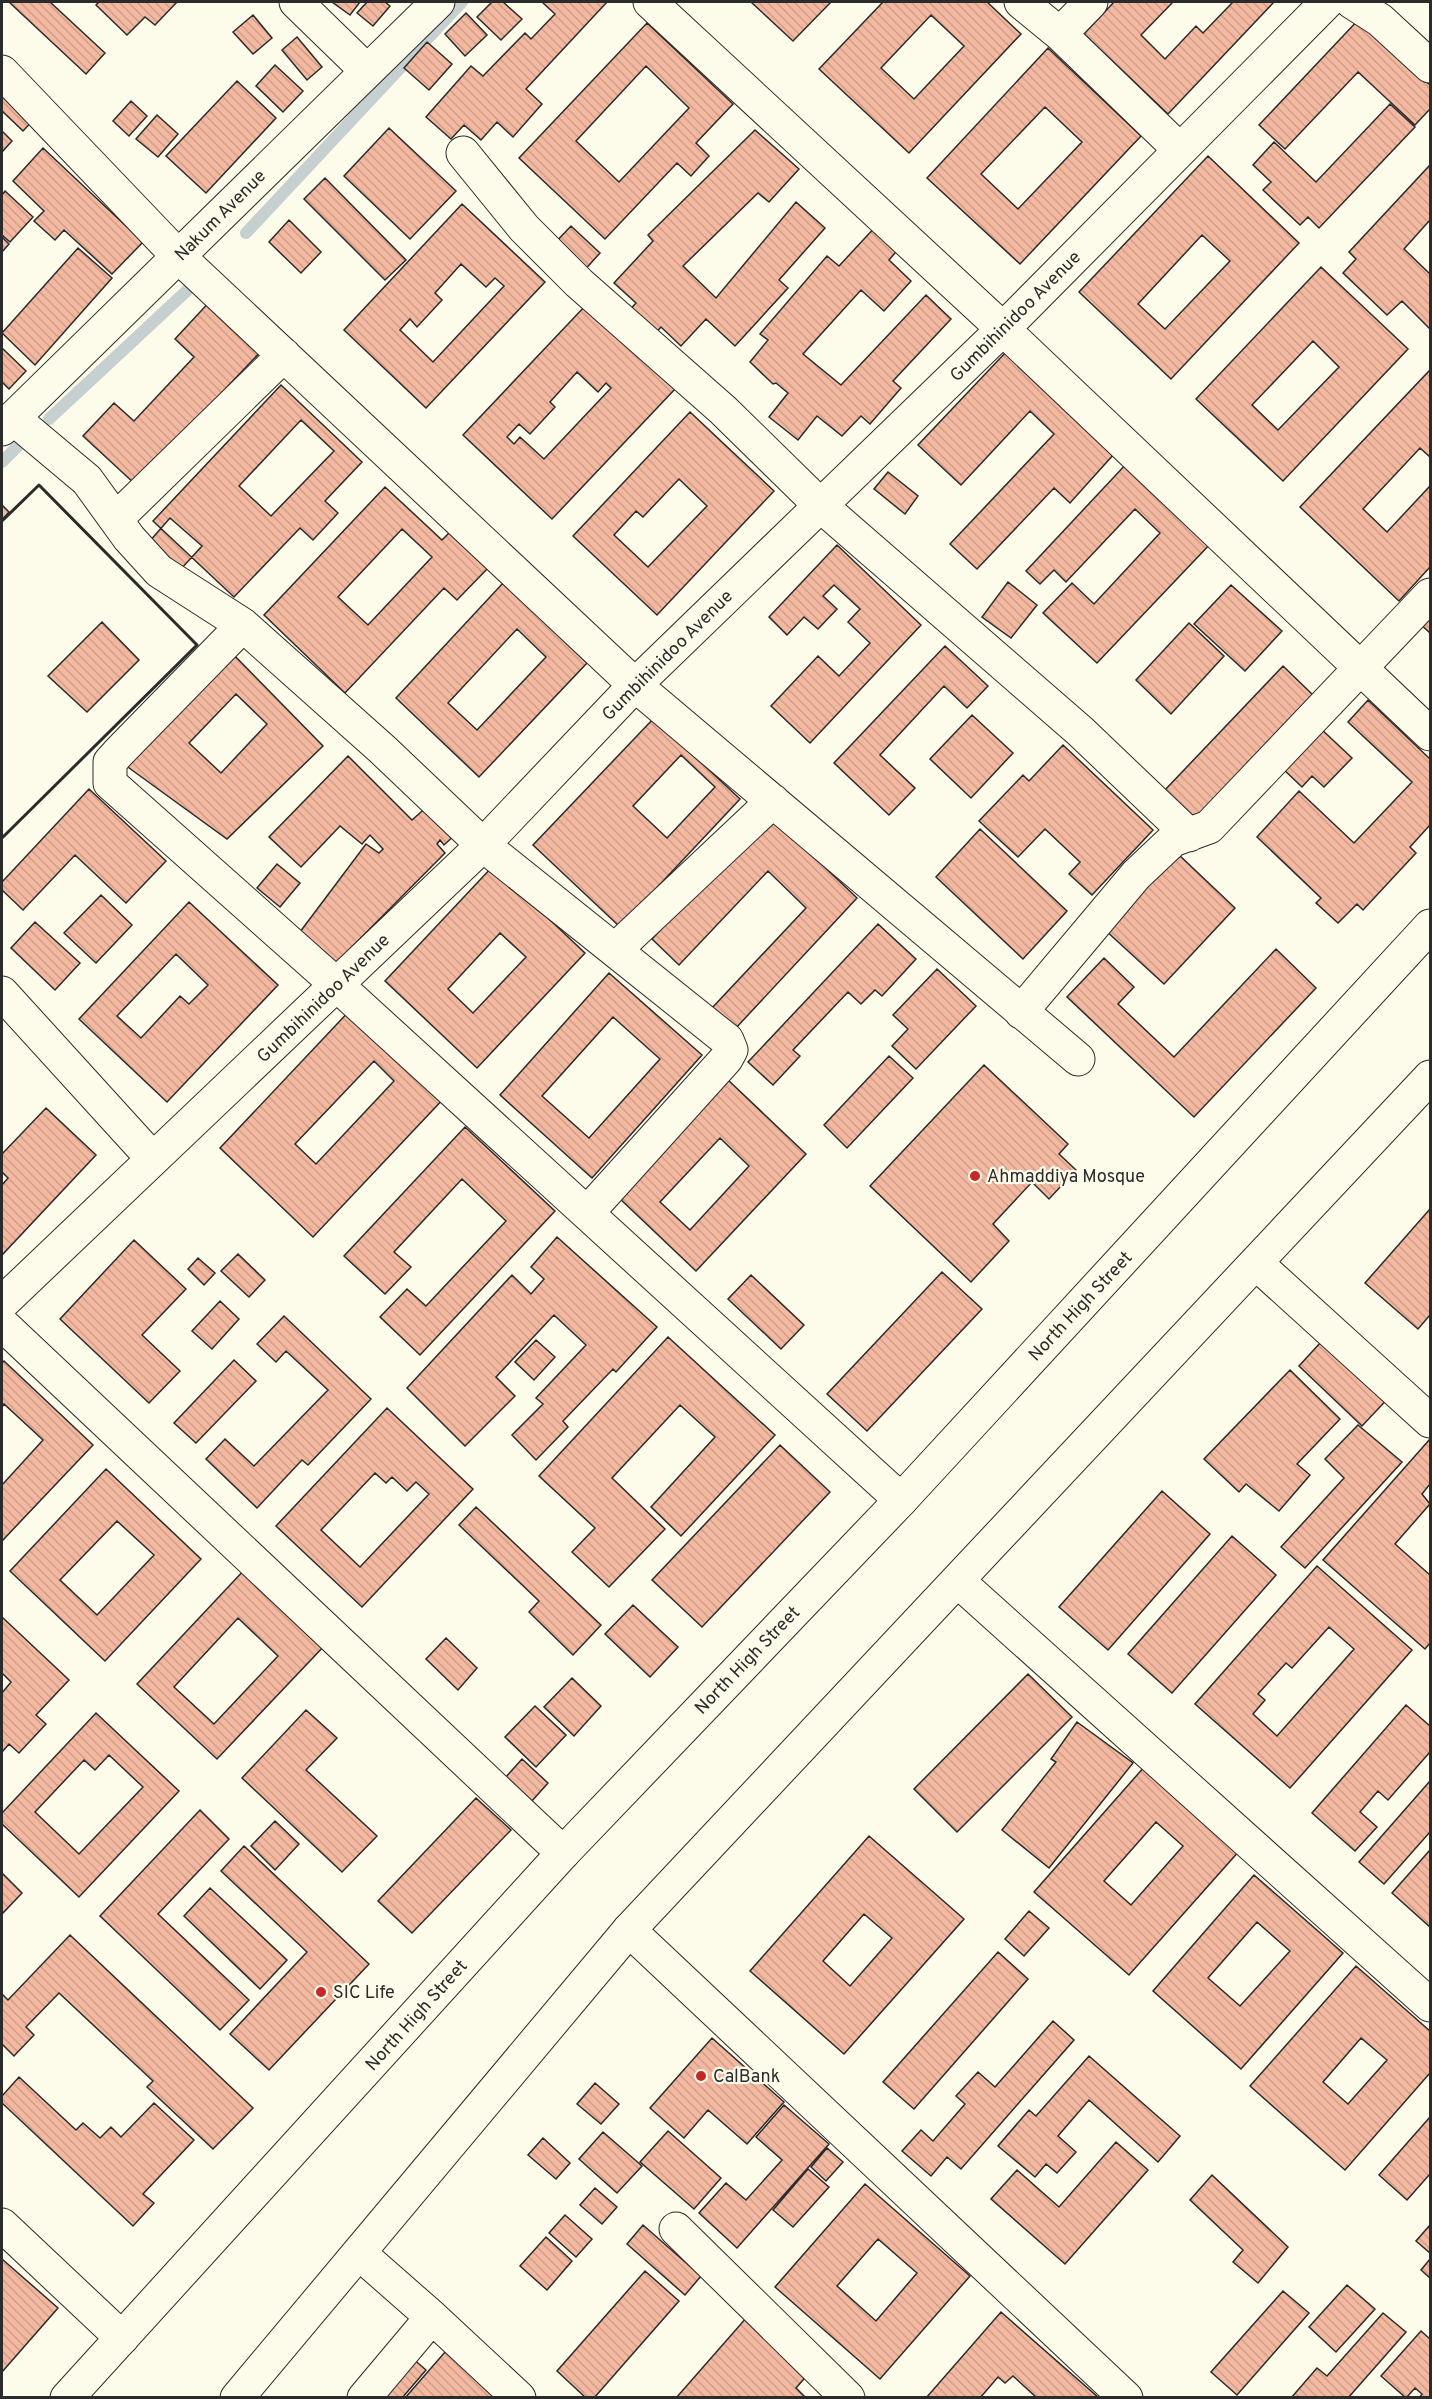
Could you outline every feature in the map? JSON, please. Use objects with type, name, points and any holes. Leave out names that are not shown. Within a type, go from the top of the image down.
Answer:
[{"type":"main road","points":[[297,2],[366,70]]},
{"type":"main road","name":"Nakum Avenue","points":[[7,424],[438,2]]},
{"type":"main road","points":[[650,2],[1003,329],[1431,735]]},
{"type":"main road","points":[[1021,2],[1060,34],[1180,150]]},
{"type":"main road","points":[[1060,34],[1091,2]]},
{"type":"main road","name":"Gumbihinidoo Avenue","points":[[2,1304],[483,845],[636,685],[1003,329],[1327,2]]},
{"type":"main road","points":[[1352,2],[1380,20],[1431,66]]},
{"type":"main road","points":[[2,72],[178,256],[636,685],[1078,1059]]},
{"type":"main road","points":[[463,153],[524,228],[579,283],[723,410],[820,505],[1080,731],[1189,835]]},
{"type":"main road","points":[[116,519],[284,355]]},
{"type":"main road","points":[[7,424],[87,480],[129,538],[159,572],[243,625],[382,749],[483,845],[727,1040],[731,1050],[726,1059],[587,1213]]},
{"type":"main road","points":[[1021,1012],[1136,875],[1173,840],[1209,827],[1431,595]]},
{"type":"main road","points":[[243,625],[110,762],[110,783],[337,985],[901,1500]]},
{"type":"main road","points":[[615,950],[772,801]]},
{"type":"main road","name":"North High Street","points":[[67,2397],[563,1853],[901,1500],[1431,926]]},
{"type":"main road","points":[[2,993],[153,1159]]},
{"type":"main road","points":[[237,2397],[629,1930],[959,1582],[1431,1077]]},
{"type":"main road","points":[[1256,1263],[1431,1421]]},
{"type":"main road","points":[[2,1324],[563,1853]]},
{"type":"main road","points":[[959,1582],[1431,2005]]},
{"type":"main road","points":[[629,1930],[1126,2397]]},
{"type":"main road","points":[[2,2225],[122,2338]]},
{"type":"main road","points":[[676,2229],[848,2397]]},
{"type":"main road","points":[[359,2253],[519,2397]]},
{"type":"main road","points":[[364,2397],[432,2317]]},
{"type":"building","points":[[9,2],[50,2],[105,53],[86,74]]},
{"type":"building","points":[[99,2],[177,2],[155,25],[145,17],[127,35],[96,5]]},
{"type":"building","points":[[332,2],[360,2],[350,15]]},
{"type":"building","points":[[367,2],[385,2],[390,6],[373,26],[357,13]]},
{"type":"building","points":[[492,2],[503,2],[522,19],[501,40],[477,17]]},
{"type":"building","points":[[542,2],[607,2],[526,89],[542,104],[513,137],[497,122],[481,140],[464,125],[451,139],[426,117],[471,66],[483,76],[525,33],[531,39],[555,14]]},
{"type":"building","points":[[751,2],[831,2],[793,41]]},
{"type":"building","points":[[883,2],[987,2],[1021,34],[909,153],[819,69]],"holes":[[[931,15],[964,46],[914,99],[881,68]]]},
{"type":"building","points":[[1114,2],[1173,2],[1141,35],[1165,59],[1196,26],[1203,33],[1233,2],[1274,2],[1168,114],[1084,34]]},
{"type":"building","points":[[466,13],[487,35],[465,56],[445,34]]},
{"type":"building","points":[[253,15],[272,38],[253,54],[233,32]]},
{"type":"building","points":[[1360,18],[1430,85],[1430,109],[1415,125],[1358,72],[1285,149],[1259,125]]},
{"type":"building","points":[[647,23],[733,104],[696,143],[709,156],[691,176],[677,163],[605,239],[519,158]],"holes":[[[646,66],[689,108],[619,182],[576,141]]]},
{"type":"building","points":[[297,37],[322,67],[307,80],[282,50]]},
{"type":"building","points":[[427,42],[452,64],[429,90],[404,68]]},
{"type":"building","points":[[1048,48],[1141,136],[1020,264],[927,178]],"holes":[[[1045,107],[1082,142],[1018,209],[981,174]]]},
{"type":"building","points":[[275,65],[303,91],[283,112],[256,86]]},
{"type":"building","points":[[237,81],[276,118],[206,193],[166,156]]},
{"type":"building","points":[[2,95],[39,114],[23,131],[2,111]]},
{"type":"building","points":[[131,101],[147,116],[129,136],[113,121]]},
{"type":"building","points":[[1390,104],[1415,127],[1319,228],[1308,217],[1300,225],[1263,190],[1271,182],[1253,165],[1274,142],[1316,182]]},
{"type":"building","points":[[157,115],[178,134],[158,157],[136,139]]},
{"type":"building","points":[[389,128],[456,191],[410,239],[344,176]]},
{"type":"building","points":[[755,130],[799,169],[769,202],[758,193],[683,266],[716,298],[796,202],[825,228],[779,280],[788,288],[735,346],[706,319],[681,346],[661,327],[653,336],[626,314],[636,303],[614,283],[653,241],[648,235]]},
{"type":"building","points":[[2,131],[12,141],[2,152]]},
{"type":"building","points":[[43,148],[143,242],[112,274],[64,230],[55,240],[34,221],[44,211],[13,181]]},
{"type":"building","points":[[1208,156],[1299,243],[1171,379],[1079,292]],"holes":[[[1202,235],[1230,261],[1165,329],[1138,304]]]},
{"type":"building","points":[[1430,165],[1430,220],[1404,249],[1430,274],[1430,329],[1402,301],[1387,315],[1343,273],[1356,259],[1349,252]]},
{"type":"building","points":[[325,178],[406,260],[385,280],[304,199]]},
{"type":"building","points":[[5,191],[33,217],[10,242],[2,235],[2,195]]},
{"type":"building","points":[[462,204],[545,282],[426,408],[344,330]],"holes":[[[461,264],[486,287],[495,278],[504,286],[433,362],[400,330],[410,319],[417,327],[442,300],[435,293]]]},
{"type":"building","points":[[289,220],[321,252],[301,273],[269,242]]},
{"type":"building","points":[[877,225],[901,246],[889,260],[911,281],[884,311],[861,290],[803,354],[841,385],[926,295],[951,319],[893,381],[901,388],[870,424],[861,416],[842,436],[817,416],[798,440],[769,417],[788,393],[776,383],[773,384],[750,362],[768,340],[760,334],[827,256],[839,266]]},
{"type":"building","points":[[571,226],[600,253],[582,273],[552,246]]},
{"type":"building","points":[[2,237],[9,244],[2,252]]},
{"type":"building","points":[[78,248],[112,278],[35,365],[2,333]]},
{"type":"building","points":[[1321,267],[1408,349],[1283,481],[1196,399]],"holes":[[[1313,341],[1339,367],[1278,430],[1252,405]]]},
{"type":"building","points":[[213,298],[265,347],[135,484],[83,436],[114,403],[134,421],[194,357],[175,339]]},
{"type":"building","points":[[586,305],[675,389],[552,519],[463,435]],"holes":[[[577,372],[598,392],[606,383],[611,388],[544,459],[520,437],[514,444],[507,437],[519,424],[530,434],[555,407],[550,402]]]},
{"type":"building","points":[[2,348],[26,371],[9,389],[2,382]]},
{"type":"building","points":[[1006,352],[1114,454],[1070,503],[1054,488],[977,569],[950,544],[1054,434],[1030,411],[961,485],[918,445]]},
{"type":"building","points":[[1430,370],[1430,457],[1420,448],[1363,509],[1387,532],[1430,486],[1430,567],[1399,601],[1300,507]]},
{"type":"building","points":[[281,385],[362,462],[325,501],[338,513],[313,540],[300,528],[234,597],[153,521]],"holes":[[[301,420],[334,451],[271,516],[239,486]]]},
{"type":"building","points":[[690,412],[774,491],[657,615],[573,536]],"holes":[[[679,479],[707,506],[648,567],[614,535],[636,511],[643,517]]]},
{"type":"building","points":[[1128,462],[1213,541],[1097,663],[1043,613],[1072,583],[1094,604],[1160,533],[1135,509],[1066,582],[1054,570],[1040,584],[1026,571]]},
{"type":"building","points":[[888,472],[918,496],[905,514],[874,489]]},
{"type":"building","points":[[385,487],[442,540],[450,532],[488,568],[457,600],[444,588],[345,693],[264,615]],"holes":[[[402,529],[432,557],[368,625],[338,597]]]},
{"type":"building","points":[[2,505],[9,512],[2,520]]},
{"type":"building","points":[[170,518],[202,546],[181,569],[149,542]]},
{"type":"building","points":[[837,545],[921,625],[810,743],[771,706],[818,656],[839,676],[870,643],[848,622],[860,609],[834,585],[823,596],[837,609],[818,629],[804,617],[787,635],[769,617]]},
{"type":"building","points":[[1008,582],[1037,605],[1011,638],[982,617]]},
{"type":"building","points":[[503,583],[587,663],[479,777],[396,698]],"holes":[[[517,629],[546,657],[477,730],[448,703]]]},
{"type":"building","points":[[1231,585],[1282,631],[1245,671],[1194,624]]},
{"type":"building","points":[[1430,605],[1430,633],[1416,620]]},
{"type":"building","points":[[102,622],[139,660],[87,712],[48,676]]},
{"type":"building","points":[[1189,623],[1224,656],[1171,714],[1136,680]]},
{"type":"building","points":[[945,646],[988,686],[967,708],[944,686],[880,755],[915,788],[889,815],[834,763]]},
{"type":"building","points":[[231,652],[323,746],[227,839],[125,765]],"holes":[[[236,694],[267,724],[221,773],[189,743]]]},
{"type":"building","points":[[1283,666],[1314,696],[1195,820],[1164,791]]},
{"type":"building","points":[[1368,700],[1430,759],[1430,825],[1410,847],[1416,853],[1363,910],[1357,904],[1338,923],[1316,903],[1321,898],[1257,837],[1299,791],[1354,843],[1412,782],[1348,722]]},
{"type":"building","points":[[972,715],[1013,753],[971,798],[930,759]]},
{"type":"building","points":[[654,718],[740,799],[620,927],[533,845]],"holes":[[[681,755],[715,787],[667,838],[633,806]]]},
{"type":"building","points":[[1319,727],[1352,758],[1324,787],[1312,776],[1302,787],[1281,767]]},
{"type":"building","points":[[1063,745],[1153,830],[1092,895],[1069,874],[1080,862],[1045,829],[1018,857],[979,821],[1023,775],[1029,781]]},
{"type":"building","points":[[348,756],[412,820],[430,804],[457,833],[444,845],[440,840],[437,844],[445,853],[334,965],[300,932],[366,844],[379,853],[383,849],[370,835],[362,844],[340,826],[301,867],[269,837]]},
{"type":"building","points":[[89,789],[166,861],[126,903],[75,855],[23,910],[2,890],[2,882]]},
{"type":"building","points":[[769,814],[857,898],[735,1029],[712,1008],[806,908],[768,871],[679,965],[652,939]]},
{"type":"building","points":[[980,829],[1067,911],[1023,959],[936,877]]},
{"type":"building","points":[[1177,853],[1235,908],[1164,984],[1104,929]]},
{"type":"building","points":[[277,864],[300,883],[280,907],[257,888]]},
{"type":"building","points":[[493,866],[585,953],[477,1068],[385,981]],"holes":[[[500,933],[526,957],[473,1013],[448,989]]]},
{"type":"building","points":[[101,895],[132,925],[96,963],[64,933]]},
{"type":"building","points":[[189,902],[278,985],[167,1102],[79,1019]],"holes":[[[176,954],[208,985],[189,1004],[180,996],[141,1038],[117,1016]]]},
{"type":"building","points":[[35,922],[80,963],[55,990],[11,948]]},
{"type":"building","points":[[878,924],[916,959],[882,996],[875,990],[861,1004],[848,992],[793,1050],[800,1056],[773,1085],[748,1062]]},
{"type":"building","points":[[1276,949],[1316,988],[1194,1117],[1067,997],[1104,958],[1134,987],[1118,1004],[1174,1057]]},
{"type":"building","points":[[937,969],[976,1006],[916,1069],[892,1046],[908,1029],[893,1015]]},
{"type":"building","points":[[609,973],[702,1055],[592,1178],[500,1095]],"holes":[[[613,1017],[660,1059],[589,1138],[542,1096]]]},
{"type":"building","points":[[354,1006],[447,1095],[313,1237],[220,1148]],"holes":[[[374,1061],[394,1081],[316,1164],[295,1144]]]},
{"type":"building","points":[[889,1056],[913,1078],[847,1148],[824,1125]]},
{"type":"building","name":"Ahmaddiya Mosque","points":[[984,1065],[1068,1144],[1059,1154],[1076,1170],[1049,1199],[1032,1182],[993,1224],[1009,1241],[971,1282],[870,1186]]},
{"type":"building","points":[[727,1079],[806,1154],[696,1271],[617,1196]],"holes":[[[720,1138],[749,1166],[690,1230],[660,1202]]]},
{"type":"building","points":[[46,1108],[96,1155],[2,1255],[2,1185],[8,1178],[2,1172],[2,1154]]},
{"type":"building","points":[[465,1127],[555,1211],[420,1355],[380,1317],[407,1289],[426,1306],[506,1221],[462,1179],[394,1252],[411,1267],[385,1294],[344,1256]]},
{"type":"building","points":[[1430,1209],[1430,1315],[1418,1329],[1365,1283]]},
{"type":"building","points":[[557,1237],[657,1327],[616,1372],[613,1369],[563,1421],[568,1427],[536,1460],[512,1435],[543,1404],[536,1398],[586,1345],[554,1315],[496,1377],[515,1396],[465,1446],[407,1388],[512,1275],[531,1294],[544,1279],[531,1267]]},
{"type":"building","points":[[134,1240],[186,1289],[142,1335],[180,1371],[149,1403],[60,1319]]},
{"type":"building","points":[[238,1254],[265,1280],[249,1297],[221,1271]]},
{"type":"building","points":[[198,1258],[215,1273],[204,1285],[188,1269]]},
{"type":"building","points":[[942,1272],[982,1309],[867,1431],[827,1394]]},
{"type":"building","points":[[751,1275],[804,1325],[781,1349],[728,1299]]},
{"type":"building","points":[[220,1301],[239,1319],[212,1349],[192,1331]]},
{"type":"building","points":[[284,1316],[371,1399],[308,1465],[302,1460],[257,1508],[206,1459],[225,1439],[254,1466],[328,1390],[286,1351],[276,1362],[257,1344]]},
{"type":"building","points":[[1331,1331],[1394,1392],[1362,1426],[1299,1366]]},
{"type":"building","points":[[668,1337],[775,1435],[681,1536],[651,1507],[715,1437],[680,1405],[612,1478],[665,1529],[609,1587],[572,1552],[595,1528],[539,1476]]},
{"type":"building","points":[[536,1340],[555,1357],[534,1380],[515,1362]]},
{"type":"building","points":[[234,1360],[256,1381],[196,1443],[174,1423]]},
{"type":"building","points":[[4,1361],[93,1445],[2,1541],[2,1485],[43,1440],[4,1404],[2,1407],[2,1363]]},
{"type":"building","points":[[1290,1370],[1340,1419],[1297,1464],[1310,1475],[1279,1511],[1246,1484],[1239,1492],[1204,1459]]},
{"type":"building","points":[[387,1408],[473,1489],[362,1607],[276,1526]],"holes":[[[375,1473],[386,1483],[392,1477],[407,1491],[416,1482],[429,1494],[360,1567],[321,1530]]]},
{"type":"building","points":[[1358,1425],[1402,1462],[1305,1568],[1281,1547],[1344,1478],[1325,1459]]},
{"type":"building","points":[[1430,1439],[1430,1484],[1422,1494],[1430,1504],[1395,1544],[1430,1575],[1430,1643],[1425,1649],[1323,1560]]},
{"type":"building","points":[[780,1445],[830,1492],[702,1627],[652,1580]]},
{"type":"building","points":[[106,1469],[201,1559],[105,1661],[10,1571]],"holes":[[[117,1521],[154,1555],[97,1615],[60,1580]]]},
{"type":"building","points":[[1162,1491],[1210,1534],[1108,1650],[1059,1607]]},
{"type":"building","points":[[476,1507],[601,1625],[573,1655],[529,1612],[539,1601],[459,1525]]},
{"type":"building","points":[[1232,1536],[1276,1575],[1172,1693],[1128,1654]]},
{"type":"building","points":[[1317,1566],[1412,1650],[1290,1788],[1195,1704]],"holes":[[[1329,1627],[1354,1649],[1277,1736],[1253,1714],[1265,1700],[1258,1694],[1286,1663],[1292,1668]]]},
{"type":"building","points":[[246,1568],[326,1644],[217,1759],[137,1684]],"holes":[[[238,1618],[278,1656],[214,1724],[174,1687]]]},
{"type":"building","points":[[633,1605],[678,1647],[650,1677],[605,1634]]},
{"type":"building","points":[[2,1617],[69,1680],[36,1715],[46,1724],[19,1753],[9,1744],[2,1752],[2,1693],[11,1682],[2,1673]]},
{"type":"building","points":[[446,1638],[477,1668],[458,1690],[426,1659]]},
{"type":"building","points":[[1028,1674],[1072,1717],[957,1832],[914,1789]]},
{"type":"building","points":[[572,1678],[601,1706],[574,1736],[544,1707]]},
{"type":"building","points":[[1406,1705],[1430,1726],[1430,1752],[1388,1800],[1378,1791],[1360,1812],[1377,1827],[1355,1851],[1312,1813]]},
{"type":"building","points":[[535,1706],[566,1735],[536,1767],[505,1737]]},
{"type":"building","points":[[306,1710],[337,1738],[306,1770],[377,1836],[342,1872],[242,1778]]},
{"type":"building","points":[[96,1713],[179,1791],[79,1897],[2,1824],[2,1813]],"holes":[[[109,1755],[143,1787],[79,1854],[35,1812],[84,1760],[95,1770]]]},
{"type":"building","points":[[1077,1722],[1133,1763],[1049,1868],[1002,1830],[1056,1762],[1051,1759]]},
{"type":"building","points":[[522,1759],[548,1783],[523,1811],[497,1787]]},
{"type":"building","points":[[1145,1766],[1240,1850],[1129,1975],[1034,1892]],"holes":[[[1156,1822],[1183,1846],[1131,1905],[1104,1881]]]},
{"type":"building","points":[[1430,1781],[1430,1832],[1384,1884],[1359,1862]]},
{"type":"building","points":[[476,1798],[511,1830],[412,1933],[378,1901]]},
{"type":"building","points":[[200,1810],[229,1839],[158,1914],[249,2000],[220,2030],[100,1916]]},
{"type":"building","points":[[275,1821],[299,1844],[275,1870],[251,1846]]},
{"type":"building","points":[[869,1836],[964,1919],[844,2054],[750,1971]],"holes":[[[864,1914],[892,1938],[850,1986],[823,1961]]]},
{"type":"building","points":[[244,1846],[369,1964],[269,2070],[230,2034],[307,1952],[221,1871]]},
{"type":"building","points":[[1430,1850],[1430,1927],[1392,1893]]},
{"type":"building","points":[[2,1873],[22,1893],[2,1914]]},
{"type":"building","points":[[1254,1875],[1343,1953],[1241,2069],[1153,1991]],"holes":[[[1257,1922],[1290,1951],[1240,2006],[1208,1978]]]},
{"type":"building","points":[[210,1888],[287,1960],[260,1989],[184,1916]]},
{"type":"building","points":[[1029,1911],[1049,1928],[1024,1956],[1005,1939]]},
{"type":"building","points":[[70,1935],[253,2108],[213,2149],[147,2087],[153,2081],[59,1993],[26,2027],[34,2035],[14,2056],[2,2044],[2,1994],[8,2000]]},
{"type":"building","points":[[998,1952],[1028,1979],[914,2109],[883,2082]]},
{"type":"building","points":[[1356,1966],[1430,2031],[1430,2073],[1345,2170],[1250,2086]],"holes":[[[1361,2038],[1387,2060],[1348,2104],[1323,2082]]]},
{"type":"building","points":[[1053,2021],[1074,2040],[961,2169],[947,2157],[931,2176],[902,2151],[921,2130],[933,2141],[965,2104],[956,2096],[978,2072],[995,2087]]},
{"type":"building","points":[[712,2038],[784,2102],[747,2144],[708,2110],[684,2138],[650,2108]]},
{"type":"building","points":[[1089,2056],[1180,2136],[1158,2162],[1089,2100],[1058,2136],[1076,2152],[1057,2173],[1046,2164],[1035,2177],[998,2146],[1029,2110],[1036,2116]]},
{"type":"building","points":[[19,2077],[76,2130],[83,2123],[100,2138],[111,2127],[121,2137],[154,2103],[194,2140],[143,2194],[154,2203],[133,2226],[2,2103],[2,2096]]},
{"type":"building","points":[[595,2083],[619,2104],[601,2124],[577,2104]]},
{"type":"building","points":[[784,2105],[829,2144],[737,2248],[699,2213],[726,2183],[746,2200],[782,2160],[756,2137]]},
{"type":"building","points":[[1430,2117],[1430,2174],[1407,2200],[1379,2175]]},
{"type":"building","points":[[668,2131],[721,2178],[694,2209],[640,2162]]},
{"type":"building","points":[[603,2132],[642,2166],[617,2193],[579,2159]]},
{"type":"building","points":[[543,2138],[570,2163],[556,2179],[528,2155]]},
{"type":"building","points":[[1116,2142],[1148,2170],[1065,2264],[991,2199],[1017,2170],[1059,2207]]},
{"type":"building","points":[[827,2148],[843,2162],[826,2181],[811,2167]]},
{"type":"building","points":[[808,2169],[829,2187],[793,2227],[773,2210]]},
{"type":"building","points":[[1212,2175],[1288,2247],[1258,2283],[1233,2262],[1243,2250],[1190,2200]]},
{"type":"building","points":[[865,2184],[970,2276],[880,2379],[775,2287]],"holes":[[[878,2239],[917,2273],[876,2321],[837,2286]]]},
{"type":"building","points":[[595,2188],[617,2207],[602,2224],[580,2205]]},
{"type":"building","points":[[565,2215],[592,2239],[576,2257],[549,2233]]},
{"type":"building","points":[[643,2225],[701,2276],[685,2295],[627,2244]]},
{"type":"building","points":[[1430,2225],[1430,2253],[1416,2241]]},
{"type":"building","points":[[546,2237],[572,2261],[547,2290],[520,2266]]},
{"type":"building","points":[[2,2259],[58,2308],[2,2372]]},
{"type":"building","points":[[1430,2259],[1430,2278],[1421,2270]]},
{"type":"building","points":[[645,2271],[679,2301],[594,2398],[586,2398],[557,2371]]},
{"type":"building","points":[[1347,2285],[1375,2309],[1336,2352],[1309,2327]]},
{"type":"building","points":[[1283,2291],[1309,2313],[1237,2395],[1211,2372]]},
{"type":"building","points":[[1001,2312],[1099,2398],[1037,2398],[1013,2376],[1005,2383],[998,2377],[980,2398],[926,2398]]},
{"type":"building","points":[[1383,2313],[1406,2332],[1348,2398],[1291,2398],[1317,2368],[1327,2376]]},
{"type":"building","points":[[747,2317],[809,2373],[796,2388],[806,2398],[676,2398]]},
{"type":"building","points":[[1421,2331],[1430,2339],[1430,2398],[1419,2398],[1422,2394],[1415,2388],[1406,2398],[1381,2376]]},
{"type":"building","points":[[452,2344],[513,2398],[405,2398]]},
{"type":"building","points":[[411,2357],[426,2370],[402,2398],[378,2398]]},
{"type":"waterway","points":[[246,233],[462,2]]},
{"type":"waterway","points":[[49,419],[193,285]]},
{"type":"waterway","points":[[2,462],[19,445]]},
{"type":"wall","points":[[2,521],[39,485],[197,645],[2,838]]},
{"type":"place","name":"Ahmaddiya Mosque","points":[[975,1176]]},
{"type":"place","name":"SIC Life","points":[[321,1992]]},
{"type":"place","name":"CalBank","points":[[701,2076]]}]
